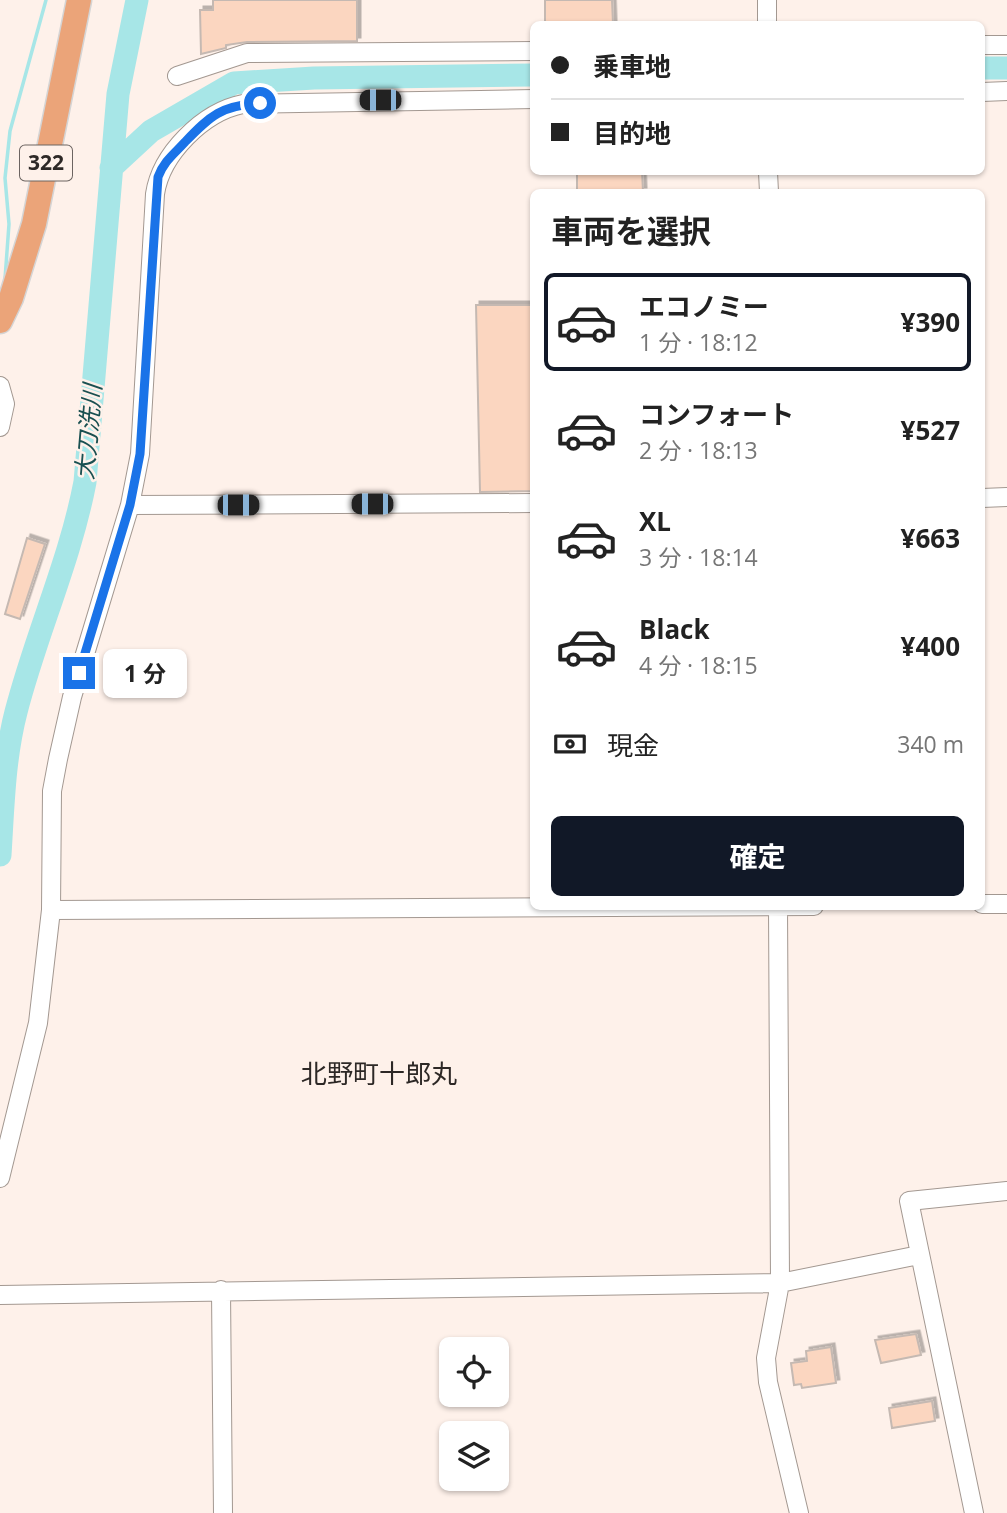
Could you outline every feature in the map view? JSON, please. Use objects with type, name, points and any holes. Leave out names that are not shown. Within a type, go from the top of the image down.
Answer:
[{"type":"highway","name":"322","points":[[0,321],[15,288],[33,223],[79,0]]},
{"type":"street","points":[[767,0],[767,21]]},
{"type":"street","points":[[985,45],[1007,45]]},
{"type":"street","points":[[177,76],[247,53],[530,51]]},
{"type":"street","points":[[985,92],[1007,91]]},
{"type":"street","points":[[0,1178],[38,1023],[51,910],[52,791],[58,759],[72,697],[130,505],[140,454],[158,177],[169,156],[211,115],[243,104],[530,99]]},
{"type":"street","points":[[0,386],[5,404],[0,428]]},
{"type":"street","points":[[985,498],[1007,497]]},
{"type":"street","points":[[130,505],[530,503]]},
{"type":"street","points":[[985,904],[1007,904]]},
{"type":"street","points":[[51,910],[530,908]]},
{"type":"street","points":[[778,910],[780,1283],[766,1358],[799,1513]]},
{"type":"street","points":[[974,1513],[909,1201],[1007,1191]]},
{"type":"street","points":[[0,1295],[780,1283],[919,1255]]},
{"type":"street","points":[[221,1290],[223,1513]]},
{"type":"building","points":[[213,0],[357,0],[357,41],[247,42],[226,45],[226,48],[201,54],[200,10],[213,10]]},
{"type":"building","points":[[545,0],[612,0],[613,21],[545,21]]},
{"type":"building","points":[[577,175],[642,175],[643,189],[577,189]]},
{"type":"building","points":[[476,305],[530,305],[530,491],[480,492]]},
{"type":"building","points":[[27,538],[45,544],[20,619],[5,614]]},
{"type":"building","points":[[916,1334],[921,1355],[881,1363],[875,1340]]},
{"type":"building","points":[[831,1347],[836,1383],[802,1388],[801,1384],[794,1385],[791,1363],[807,1361],[806,1351]]},
{"type":"building","points":[[932,1401],[935,1421],[892,1428],[889,1408]]},
{"type":"waterway","points":[[5,279],[9,224],[5,178],[10,131],[46,0]]},
{"type":"waterway","name":"大刀洗川","points":[[0,855],[12,729],[24,683],[71,540],[85,482],[118,94],[137,0]]},
{"type":"waterway","points":[[985,68],[1007,68]]},
{"type":"waterway","points":[[111,168],[151,131],[234,83],[314,78],[530,75]]},
{"type":"district","name":"北野町十郎丸","points":[[379,1074]]},
{"type":"route","points":[[79,673],[130,505],[140,454],[158,177],[169,156],[211,115],[227,107],[260,103]]}]
